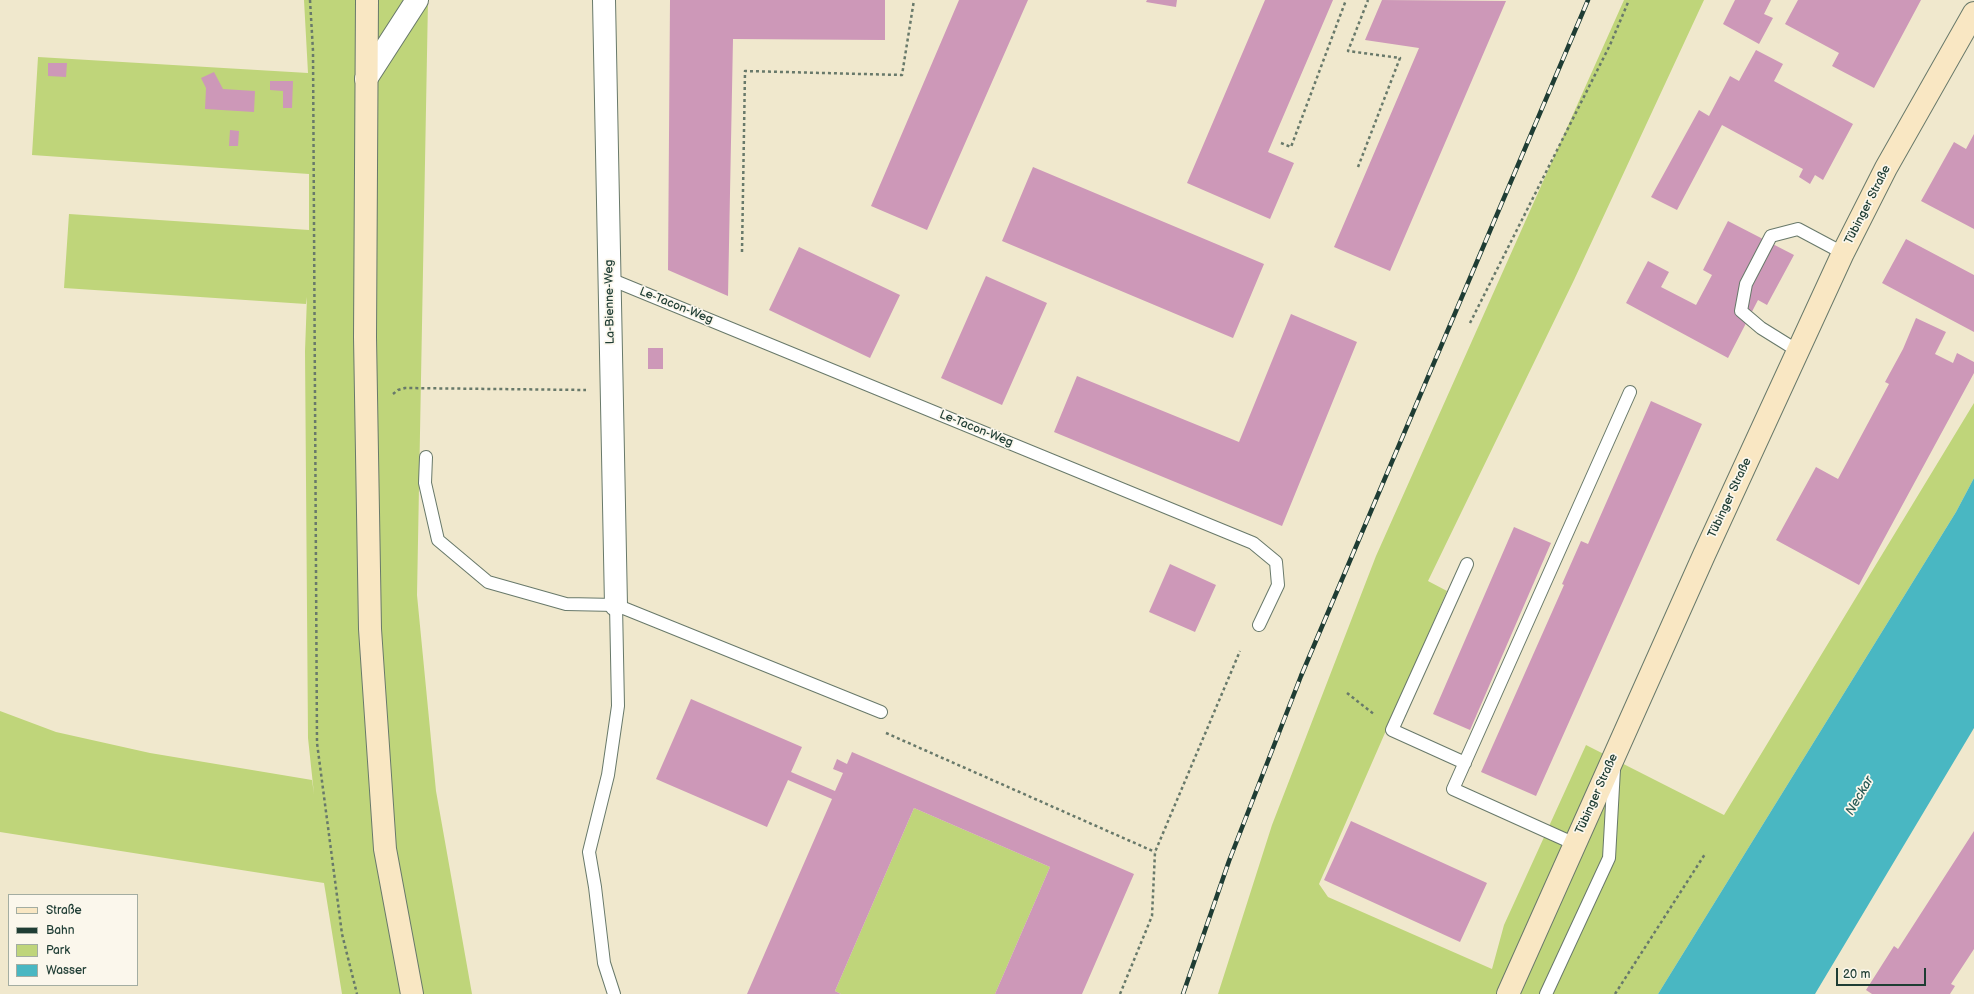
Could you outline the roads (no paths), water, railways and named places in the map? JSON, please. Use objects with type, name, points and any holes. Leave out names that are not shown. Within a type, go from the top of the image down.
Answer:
[{"type":"main road","points":[[367,0],[365,338],[370,629],[384,849],[412,994]]},
{"type":"main road","name":"Tübinger Straße","points":[[1508,994],[1615,754],[1843,253],[1886,168],[1974,13]]},
{"type":"street","points":[[366,79],[417,0]]},
{"type":"street","name":"La-Bienne-Weg","points":[[604,0],[616,605]]},
{"type":"lane","points":[[1798,351],[1761,328],[1741,311],[1746,284],[1771,236],[1798,229],[1843,253]]},
{"type":"lane","name":"Le-Tacon-Weg","points":[[610,279],[1253,543],[1276,562],[1278,586],[1259,624]]},
{"type":"lane","points":[[1575,844],[1453,789],[1630,392]]},
{"type":"lane","points":[[426,457],[425,483],[438,540],[488,582],[566,604],[616,605],[881,712]]},
{"type":"lane","points":[[1465,763],[1392,730],[1467,564]]},
{"type":"lane","points":[[614,994],[604,962],[595,887],[589,852],[608,775],[618,706],[616,605]]},
{"type":"lane","points":[[1546,994],[1609,858],[1615,754]]},
{"type":"water","name":"Neckar","points":[[1974,478],[1974,728],[1815,994],[1658,994],[1956,512]]},
{"type":"railway","points":[[1183,994],[1229,861],[1301,676],[1588,0]]}]
